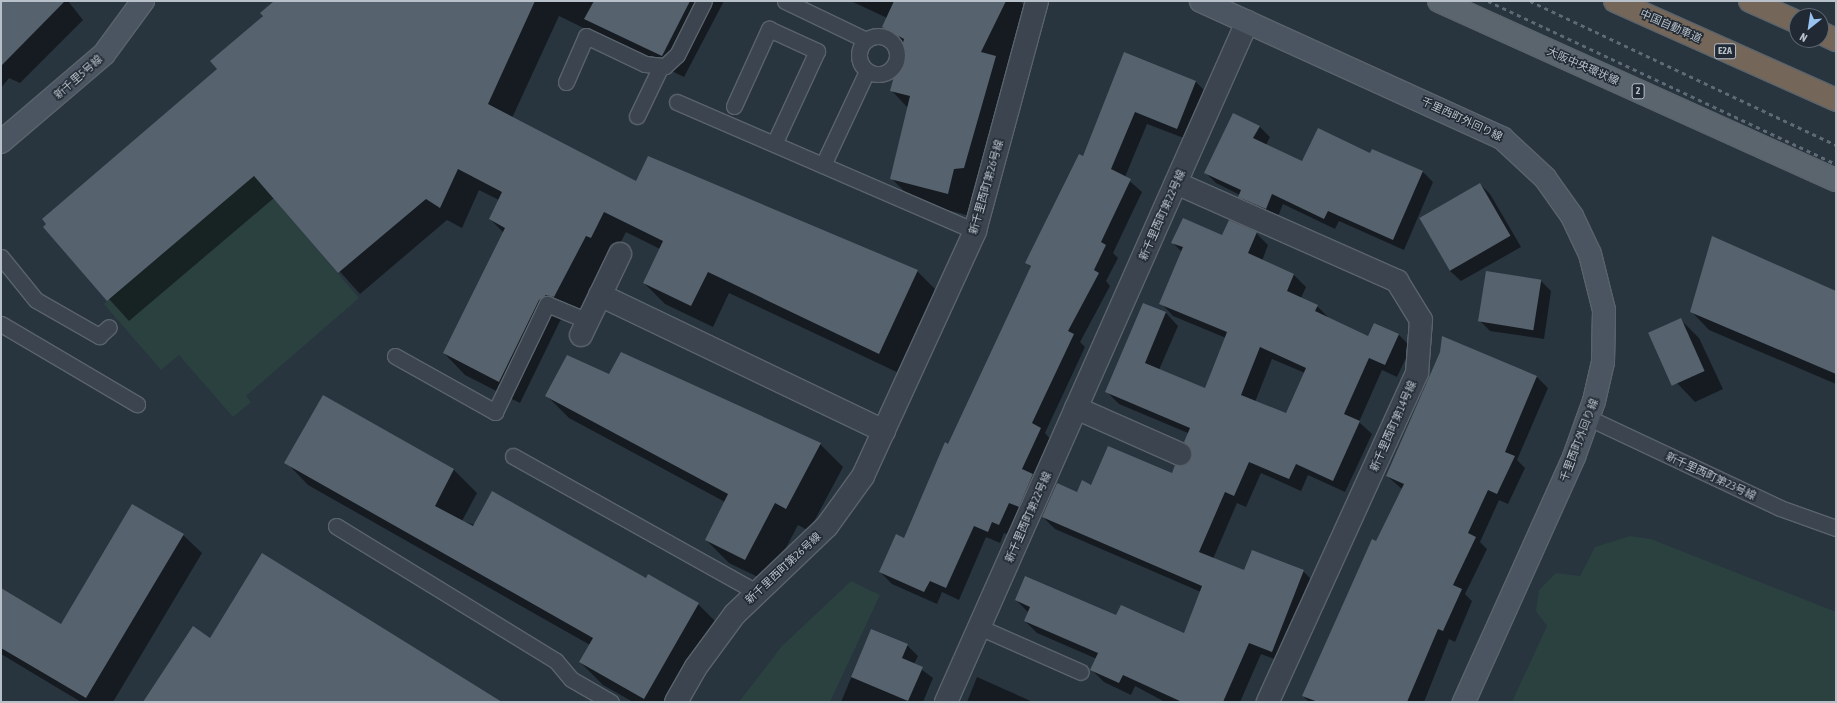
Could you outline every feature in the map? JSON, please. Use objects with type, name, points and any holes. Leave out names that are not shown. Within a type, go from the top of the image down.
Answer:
[{"type":"highway","name":"中国自動車道","points":[[1615,1],[1836,100]]},
{"type":"highway","points":[[1750,1],[1789,18]]},
{"type":"main road","name":"大阪中央環状線","points":[[1439,1],[1836,180]]},
{"type":"street","name":"新千里西町第26号線","points":[[676,702],[718,636],[756,592],[812,542],[845,505],[884,431],[975,231],[1037,1]]},
{"type":"street","name":"千里西町外回り線","points":[[1201,1],[1487,129],[1516,148],[1545,178],[1580,231],[1602,292],[1603,362],[1589,418],[1464,702]]},
{"type":"street","name":"新千里5号線","points":[[1,142],[104,54],[139,2]]},
{"type":"street","name":"新千里西町第22号線","points":[[946,702],[1248,22]]},
{"type":"street","name":"新千里西町第14号線","points":[[1176,183],[1396,281],[1421,320],[1417,373],[1268,702]]},
{"type":"street","points":[[584,328],[620,254]]},
{"type":"street","points":[[600,295],[884,431]]},
{"type":"street","points":[[1076,408],[1180,454]]},
{"type":"lane","points":[[637,116],[660,68],[677,55],[704,1]]},
{"type":"lane","points":[[785,1],[866,40],[886,38],[897,55],[887,72],[867,71],[862,66],[858,52],[866,40]]},
{"type":"lane","points":[[734,106],[769,29],[817,51],[774,144]]},
{"type":"lane","points":[[566,82],[586,36],[660,68]]},
{"type":"lane","points":[[822,165],[867,71]]},
{"type":"lane","points":[[677,102],[975,231]]},
{"type":"lane","points":[[1,257],[36,300],[99,336],[109,328]]},
{"type":"lane","points":[[395,356],[495,412],[547,304],[584,328]]},
{"type":"lane","points":[[1,324],[137,404]]},
{"type":"lane","name":"新千里西町第23号線","points":[[1589,418],[1780,508],[1836,528]]},
{"type":"lane","points":[[513,456],[756,592]]},
{"type":"lane","points":[[336,526],[556,661],[571,678],[611,702]]},
{"type":"lane","points":[[979,627],[1081,672]]},
{"type":"green space","points":[[254,176],[359,298],[246,396],[251,402],[233,417],[179,355],[161,370],[104,304]]},
{"type":"green space","points":[[1630,536],[1651,539],[1836,612],[1836,702],[1512,702],[1547,626],[1536,611],[1539,590],[1556,573],[1580,576],[1595,547]]},
{"type":"green space","points":[[851,581],[880,595],[830,702],[739,702],[782,646]]},
{"type":"building","points":[[1,1],[65,1],[1,66]]},
{"type":"building","points":[[274,1],[535,1],[488,104],[636,181],[648,156],[918,270],[879,354],[708,272],[691,306],[643,283],[663,241],[604,212],[591,238],[586,236],[554,297],[546,295],[539,300],[499,382],[443,353],[505,228],[489,219],[502,192],[458,169],[440,208],[426,199],[338,273],[254,176],[107,301],[43,227],[46,224],[42,219],[217,69],[210,61],[263,16],[260,13]]},
{"type":"building","points":[[594,1],[690,1],[662,56],[584,19]]},
{"type":"building","points":[[894,1],[1006,1],[981,52],[996,56],[964,168],[954,169],[948,194],[890,179],[910,96],[890,91],[904,39],[882,27]]},
{"type":"building","points":[[1124,52],[1196,81],[1177,129],[1135,112],[1111,169],[1131,179],[1101,242],[1106,245],[1094,270],[1099,273],[1068,331],[1074,334],[1032,423],[1041,428],[1022,469],[1033,474],[1019,507],[1009,503],[999,525],[992,522],[988,532],[974,526],[946,588],[930,581],[924,592],[879,572],[896,534],[904,538],[945,442],[948,444],[1031,266],[1025,263],[1079,154],[1083,156]]},
{"type":"building","points":[[1233,113],[1260,126],[1253,138],[1302,161],[1318,128],[1370,153],[1372,149],[1423,171],[1393,240],[1328,211],[1324,219],[1272,194],[1266,209],[1238,197],[1241,190],[1204,173]]},
{"type":"building","points":[[1480,183],[1510,236],[1450,271],[1419,218]]},
{"type":"building","points":[[1183,218],[1222,235],[1229,220],[1257,232],[1248,253],[1294,274],[1287,291],[1318,305],[1315,311],[1368,336],[1374,323],[1399,334],[1385,365],[1369,358],[1344,414],[1360,421],[1333,481],[1296,464],[1289,479],[1249,462],[1234,496],[1225,492],[1199,552],[1244,570],[1252,550],[1304,570],[1272,652],[1249,643],[1223,702],[1182,702],[1123,675],[1119,683],[1090,670],[1098,653],[1024,621],[1030,607],[1015,600],[1025,576],[1116,615],[1121,605],[1184,633],[1202,586],[1042,517],[1057,483],[1077,492],[1082,480],[1091,485],[1108,446],[1172,473],[1175,465],[1182,466],[1191,459],[1190,447],[1184,442],[1190,428],[1105,392],[1143,303],[1166,312],[1145,363],[1205,388],[1227,332],[1159,304],[1183,247],[1171,243]],"holes":[[[1260,347],[1306,368],[1286,413],[1241,395]]]},
{"type":"building","points":[[1712,236],[1836,291],[1836,374],[1690,312]]},
{"type":"building","points":[[1486,271],[1541,280],[1533,330],[1478,321]]},
{"type":"building","points":[[1681,318],[1705,371],[1672,386],[1648,333]]},
{"type":"building","points":[[1442,336],[1537,376],[1505,452],[1515,456],[1497,494],[1488,490],[1468,533],[1476,537],[1453,585],[1462,589],[1443,631],[1438,629],[1407,702],[1318,702],[1302,696],[1372,539],[1376,541],[1404,484],[1386,476],[1440,352]]},
{"type":"building","points":[[621,352],[821,443],[786,509],[775,503],[745,560],[705,540],[728,494],[545,396],[567,355],[609,374]]},
{"type":"building","points":[[323,395],[454,469],[435,506],[473,526],[492,491],[646,578],[648,574],[699,603],[644,699],[579,662],[593,638],[284,463]]},
{"type":"building","points":[[132,504],[184,534],[86,698],[1,648],[1,588],[61,624]]},
{"type":"building","points":[[262,553],[502,702],[143,702],[193,626],[210,638]]},
{"type":"building","points":[[871,629],[908,644],[902,658],[923,667],[908,701],[851,677]]},
{"type":"railway","points":[[1488,1],[1836,164]]},
{"type":"railway","points":[[1530,1],[1836,145]]}]
